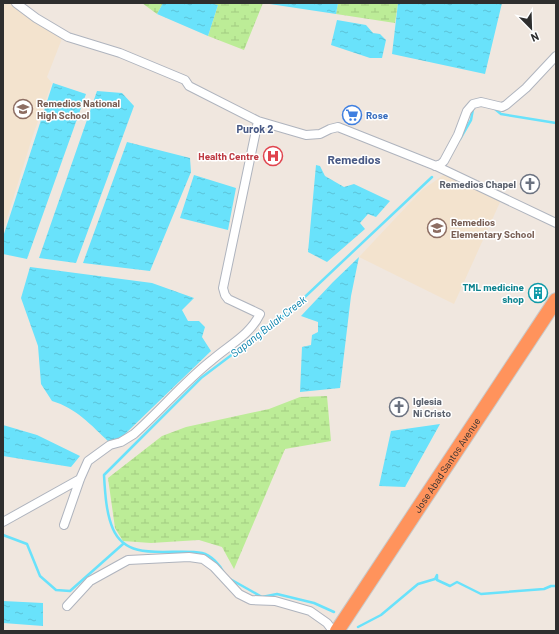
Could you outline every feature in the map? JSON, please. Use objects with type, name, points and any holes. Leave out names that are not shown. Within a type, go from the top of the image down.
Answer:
[{"type":"highway","name":"Jose Abad Santos Avenue","points":[[337,631],[556,300]]},
{"type":"street","points":[[16,3],[36,18],[68,37],[120,53],[185,80],[189,86],[258,121],[312,136],[338,127],[435,166],[556,223]]},
{"type":"street","points":[[435,166],[444,161],[458,135],[467,111],[473,104],[481,102],[502,107],[506,105],[526,88],[556,56]]},
{"type":"street","points":[[64,526],[80,479],[88,462],[110,445],[121,442],[134,434],[212,360],[230,347],[255,325],[260,314],[228,299],[223,288],[258,121]]},
{"type":"street","points":[[3,522],[80,479]]},
{"type":"street","points":[[67,606],[90,582],[128,560],[189,557],[204,559],[214,567],[239,594],[251,600],[275,601],[310,611],[327,623],[333,631]]},
{"type":"shaded area","name":"Remedios National High School","points":[[3,3],[13,3],[63,36],[47,77],[52,83],[33,135],[3,231]]},
{"type":"shaded area","name":"Remedios Elementary School","points":[[445,174],[501,200],[454,304],[359,257],[422,190]]},
{"type":"green space","points":[[142,3],[163,3],[157,14]]},
{"type":"green space","points":[[209,3],[263,3],[244,50],[208,36],[218,5]]},
{"type":"green space","points":[[338,3],[398,3],[395,23],[336,14]]},
{"type":"green space","points":[[327,396],[331,441],[285,449],[234,569],[222,547],[199,540],[151,543],[123,541],[115,528],[108,478],[162,436],[186,427],[269,409],[300,397]]},
{"type":"water","points":[[163,3],[209,3],[218,5],[208,36],[157,14]]},
{"type":"water","points":[[263,3],[338,3],[336,14]]},
{"type":"water","points":[[398,3],[502,3],[485,74],[392,54]]},
{"type":"water","points":[[337,20],[366,25],[373,33],[380,34],[386,40],[382,58],[370,58],[331,45]]},
{"type":"water","points":[[53,83],[86,94],[27,259],[3,254],[3,237]]},
{"type":"water","points":[[97,91],[122,93],[134,106],[76,263],[39,258]]},
{"type":"water","points":[[127,142],[190,158],[191,172],[150,271],[83,263]]},
{"type":"water","points":[[316,165],[320,166],[325,176],[344,187],[354,184],[390,201],[376,217],[368,214],[360,223],[365,229],[327,262],[308,252]]},
{"type":"water","points":[[194,175],[236,188],[228,230],[180,218]]},
{"type":"water","points":[[359,257],[351,296],[340,388],[300,392],[302,347],[311,345],[312,335],[318,332],[318,322],[301,316]]},
{"type":"water","points":[[30,267],[152,283],[194,298],[182,310],[188,321],[199,321],[205,327],[202,337],[211,351],[123,436],[109,442],[76,413],[61,404],[52,401],[41,384],[38,346],[21,298]]},
{"type":"water","points":[[440,424],[405,487],[379,486],[391,431]]},
{"type":"water","points":[[3,425],[37,435],[80,456],[71,467],[3,456]]},
{"type":"water","points":[[3,601],[43,603],[43,626],[3,623]]},
{"type":"waterway","name":"Sapang Bulak Creek","points":[[460,139],[471,120],[473,109]]},
{"type":"waterway","name":"Sapang Bulak Creek","points":[[495,109],[501,114],[556,123]]},
{"type":"waterway","name":"Sapang Bulak Creek","points":[[224,573],[215,561],[202,553],[153,552],[140,550],[129,547],[120,540],[113,529],[109,516],[106,502],[104,475],[201,378],[291,310],[432,177]]},
{"type":"waterway","points":[[3,535],[27,544],[40,576],[56,590],[70,591],[123,544]]},
{"type":"waterway","points":[[358,627],[381,615],[418,584],[435,579],[437,575],[437,580],[450,586],[457,582],[481,594],[544,589],[551,586],[556,586]]},
{"type":"waterway","points":[[230,579],[262,597],[277,594],[314,603],[334,612]]},
{"type":"place","name":"Remedios National High School","points":[[23,109]]},
{"type":"place","name":"Rose","points":[[352,115]]},
{"type":"place","name":"Health Centre","points":[[273,156]]},
{"type":"place","name":"Remedios Chapel","points":[[530,184]]},
{"type":"place","name":"Remedios Elementary School","points":[[437,228]]},
{"type":"place","name":"TML medicine shop","points":[[538,293]]},
{"type":"place","name":"Iglesia Ni Cristo","points":[[399,407]]},
{"type":"district","name":"Purok 2","points":[[255,128]]},
{"type":"district","name":"Remedios","points":[[354,159]]}]
